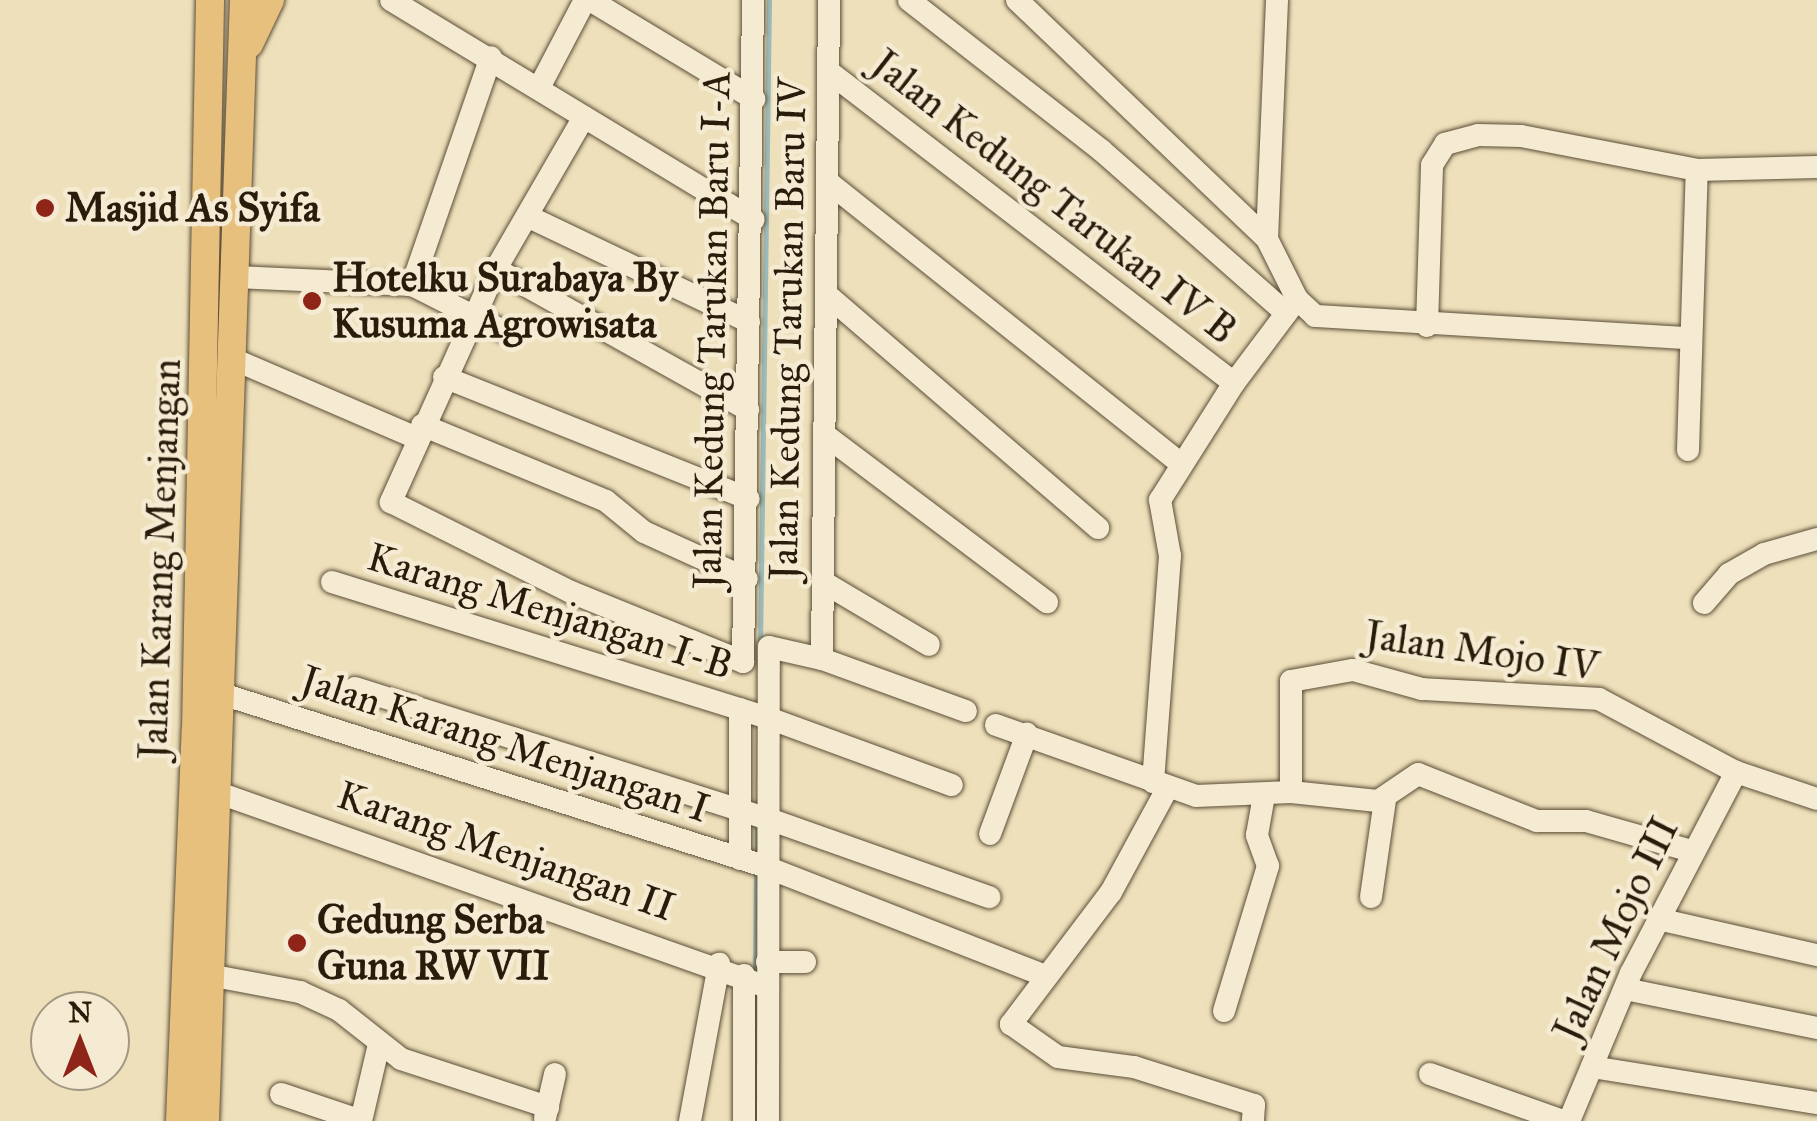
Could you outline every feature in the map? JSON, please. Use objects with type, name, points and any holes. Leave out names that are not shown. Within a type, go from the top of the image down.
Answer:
[{"type":"main road","name":"Jalan Karang Menjangan","points":[[205,1121],[209,976],[202,860],[210,0]]},
{"type":"main road","name":"Jalan Karang Menjangan","points":[[180,1121],[202,860],[219,793],[244,0]]},
{"type":"main road","points":[[243,61],[270,0]]},
{"type":"street","points":[[391,0],[540,86],[754,220]]},
{"type":"street","points":[[540,86],[587,0],[754,99]]},
{"type":"street","name":"Jalan Kedung Tarukan Baru I-A","points":[[753,0],[754,220],[749,322],[747,579],[754,649],[752,863],[766,962],[756,981]]},
{"type":"street","name":"Jalan Kedung Tarukan Baru IV","points":[[822,659],[829,0]]},
{"type":"street","points":[[908,0],[1101,150],[1291,306],[1321,318],[1690,338]]},
{"type":"street","points":[[1017,0],[1267,239]]},
{"type":"street","points":[[1277,0],[1267,239],[1291,306]]},
{"type":"street","points":[[412,286],[492,57]]},
{"type":"street","name":"Jalan Kedung Tarukan IV B","points":[[828,70],[1234,383]]},
{"type":"street","points":[[584,117],[474,314],[390,495],[395,507],[570,592],[754,649],[822,659],[966,711]]},
{"type":"street","points":[[1428,326],[1432,165],[1445,144],[1478,135],[1522,136],[1697,170],[1817,166]]},
{"type":"street","points":[[1688,450],[1697,170]]},
{"type":"street","points":[[828,182],[1181,464]]},
{"type":"street","points":[[527,216],[749,322]]},
{"type":"street","points":[[496,269],[748,410]]},
{"type":"street","points":[[236,277],[412,286],[504,331]]},
{"type":"street","points":[[826,294],[1098,528]]},
{"type":"street","points":[[1253,1113],[1134,1067],[1069,1060],[1038,1047],[1010,1020],[1111,892],[1160,785],[1170,556],[1158,507],[1234,383],[1291,306]]},
{"type":"street","points":[[233,358],[606,501],[644,532],[747,579]]},
{"type":"street","points":[[444,377],[749,499]]},
{"type":"street","points":[[825,435],[1047,602]]},
{"type":"street","points":[[1704,603],[1729,574],[1764,554],[1817,538]]},
{"type":"street","name":"Karang Menjangan I-B","points":[[332,582],[755,714],[952,785]]},
{"type":"street","points":[[824,582],[929,645]]},
{"type":"street","name":"Jalan Mojo IV","points":[[1291,792],[1291,680],[1343,670],[1422,689],[1599,699],[1736,772],[1817,799]]},
{"type":"street","points":[[355,688],[754,815],[989,898]]},
{"type":"street","name":"Jalan Karang Menjangan I","points":[[222,694],[752,863],[1046,976]]},
{"type":"street","points":[[996,724],[1160,785],[1208,797],[1291,792],[1385,800],[1418,774],[1536,821],[1586,821],[1691,851]]},
{"type":"street","points":[[990,834],[1027,734]]},
{"type":"street","name":"Jalan Mojo III","points":[[1566,1121],[1691,851],[1736,772]]},
{"type":"street","name":"Karang Menjangan II","points":[[219,793],[719,964],[756,981]]},
{"type":"street","points":[[1224,1011],[1268,866],[1257,834],[1264,796]]},
{"type":"street","points":[[1371,897],[1385,800]]},
{"type":"street","points":[[1658,919],[1817,955]]},
{"type":"street","points":[[766,962],[805,962]]},
{"type":"street","points":[[696,1120],[719,964]]},
{"type":"street","points":[[209,976],[300,992],[339,1010],[379,1044],[413,1064],[546,1114],[555,1074]]},
{"type":"street","points":[[744,1121],[756,981]]},
{"type":"street","points":[[756,981],[768,1121]]},
{"type":"street","points":[[1625,989],[1817,1028]]},
{"type":"street","points":[[281,1094],[360,1121],[379,1044]]},
{"type":"street","points":[[1592,1067],[1817,1102]]},
{"type":"street","points":[[1430,1074],[1566,1121]]},
{"type":"waterway","points":[[760,647],[769,0]]},
{"type":"waterway","points":[[757,823],[757,857]]},
{"type":"waterway","points":[[755,977],[756,873]]},
{"type":"place","name":"Masjid As Syifa","points":[[45,208]]},
{"type":"place","name":"Hotelku Surabaya By Kusuma Agrowisata","points":[[312,301]]},
{"type":"place","name":"Gedung Serba Guna RW VII","points":[[297,943]]}]
